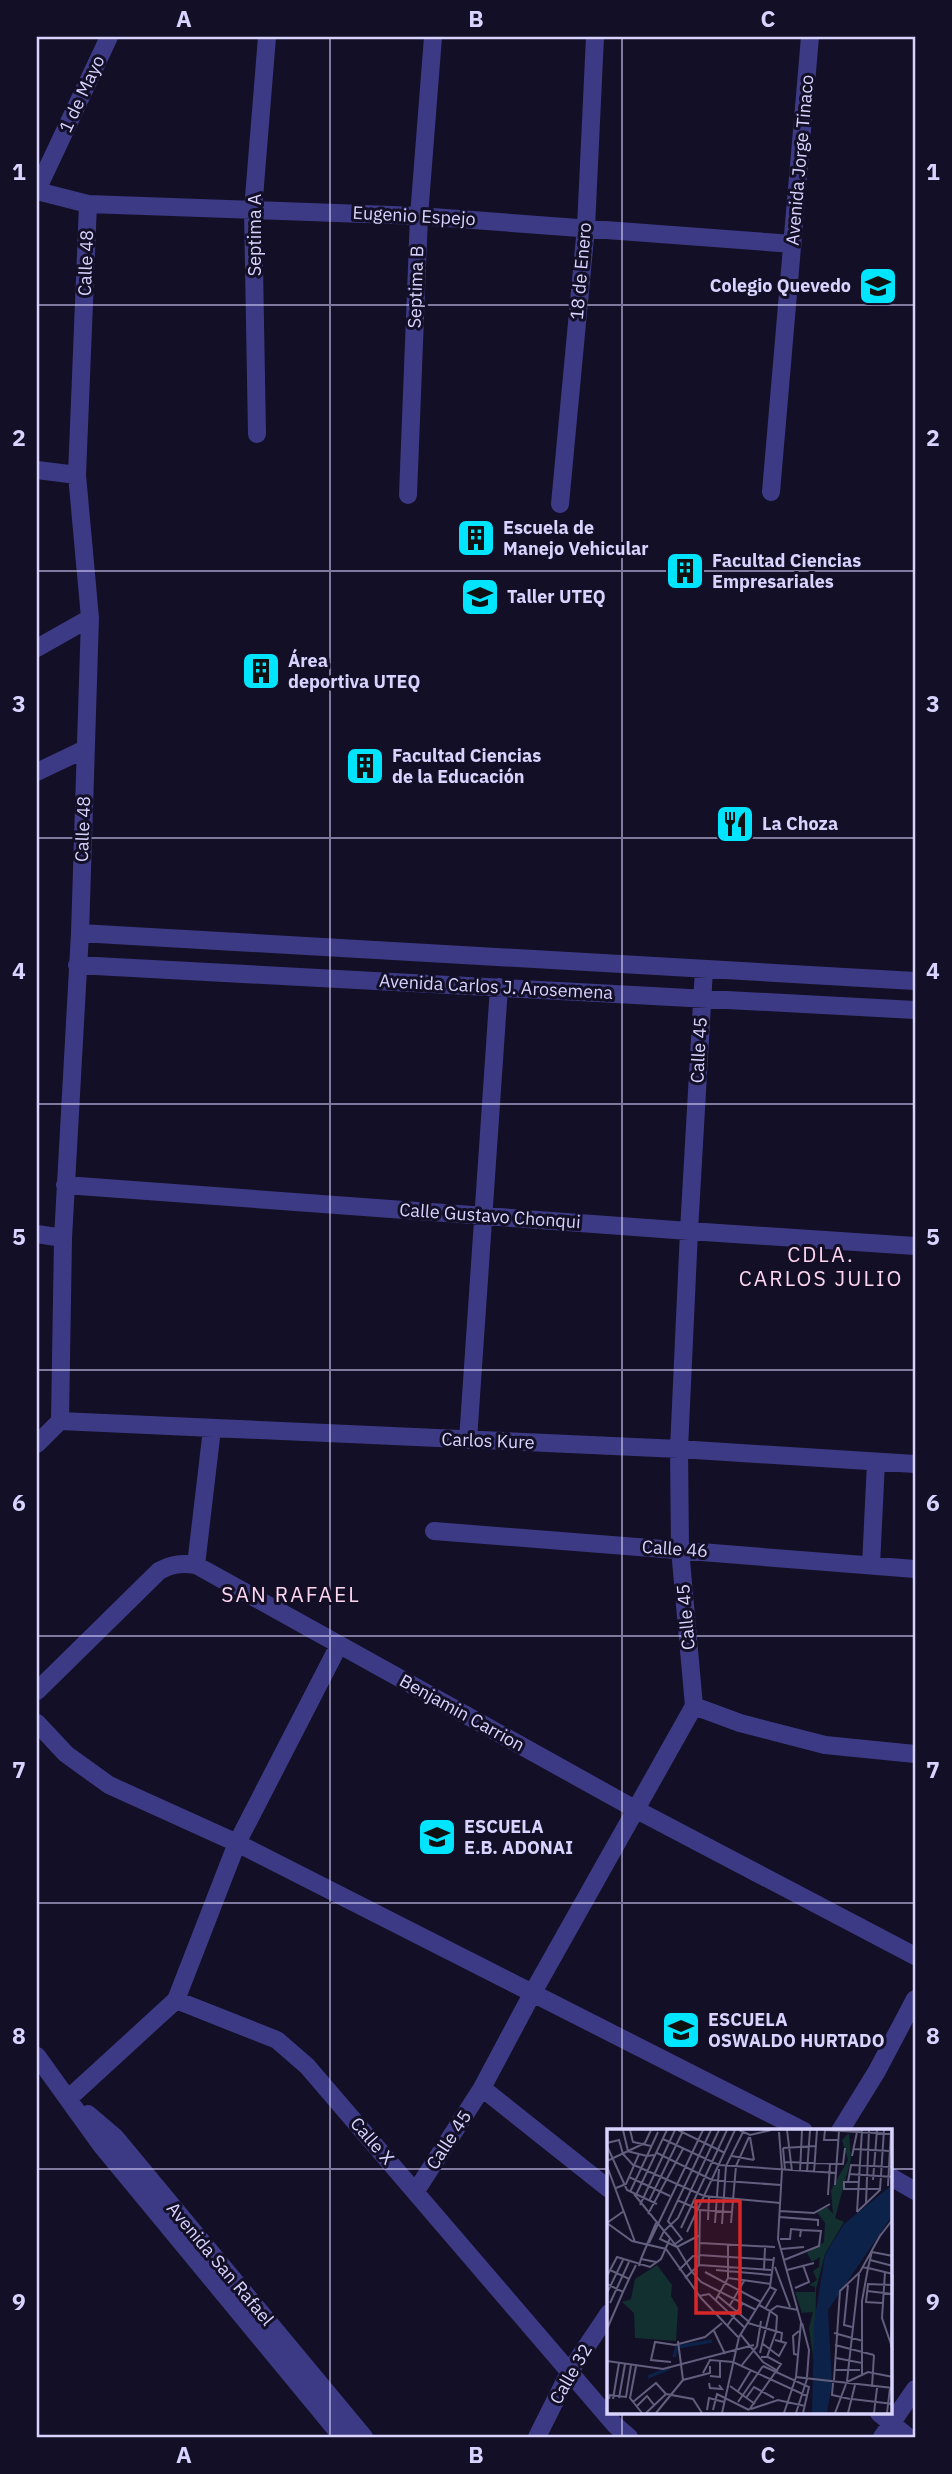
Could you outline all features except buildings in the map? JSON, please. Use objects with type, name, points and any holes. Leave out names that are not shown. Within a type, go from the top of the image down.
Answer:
[{"type":"street","name":"1 de Mayo","points":[[37,190],[110,37]]},
{"type":"street","name":"Septima A","points":[[257,434],[253,210],[267,37]]},
{"type":"street","name":"Septima B","points":[[408,495],[419,216],[433,37]]},
{"type":"street","name":"18 de Enero","points":[[560,504],[586,227],[595,37]]},
{"type":"street","name":"Avenida Jorge Tinaco","points":[[771,492],[810,37]]},
{"type":"street","name":"Eugenio Espejo","points":[[37,190],[88,204],[419,216],[793,244]]},
{"type":"street","name":"Calle 48","points":[[60,1422],[62,1238],[80,933],[90,618],[77,475],[88,204]]},
{"type":"street","points":[[37,470],[77,475]]},
{"type":"street","points":[[37,648],[90,618]]},
{"type":"street","points":[[37,772],[85,749]]},
{"type":"street","name":"Avenida Carlos J. Arosemena","points":[[80,933],[915,981]]},
{"type":"street","name":"Avenida Carlos J. Arosemena","points":[[78,965],[915,1010]]},
{"type":"street","name":"Calle 45","points":[[416,2191],[482,2088],[694,1706],[680,1549],[679,1450],[704,969]]},
{"type":"street","points":[[468,1440],[499,988]]},
{"type":"street","name":"Calle Gustavo Chonqui","points":[[65,1185],[915,1246]]},
{"type":"street","points":[[37,1234],[62,1238]]},
{"type":"street","points":[[37,1444],[60,1422]]},
{"type":"street","name":"Carlos Kure","points":[[60,1422],[679,1450],[915,1464]]},
{"type":"street","points":[[37,1690],[159,1571],[182,1563],[196,1565],[212,1429]]},
{"type":"street","points":[[870,1565],[876,1462]]},
{"type":"street","name":"Calle 46","points":[[434,1531],[915,1569]]},
{"type":"street","name":"Benjamin Carrion","points":[[196,1565],[635,1809],[915,1956]]},
{"type":"street","points":[[69,2098],[176,2000],[237,1843],[339,1645]]},
{"type":"street","points":[[694,1706],[740,1723],[825,1745],[915,1754]]},
{"type":"street","points":[[37,1723],[66,1754],[109,1785],[237,1843],[800,2129]]},
{"type":"street","points":[[841,2129],[877,2071],[915,1999]]},
{"type":"street","name":"Calle X","points":[[176,2000],[278,2040],[290,2050],[416,2191],[615,2425],[629,2437]]},
{"type":"street","name":"Avenida San Rafael","points":[[37,2056],[101,2145],[342,2437]]},
{"type":"street","points":[[482,2088],[607,2187]]},
{"type":"street","name":"Avenida San Rafael","points":[[69,2098],[115,2137],[365,2437]]},
{"type":"street","points":[[892,2178],[915,2191]]},
{"type":"street","name":"Calle 32","points":[[537,2437],[570,2371],[607,2317]]},
{"type":"street","points":[[908,2437],[884,2424],[915,2389]]},
{"type":"place","name":"Colegio Quevedo","points":[[878,286]]},
{"type":"place","name":"Escuela de Manejo Vehicular","points":[[476,538]]},
{"type":"place","name":"Facultad Ciencias Empresariales","points":[[685,571]]},
{"type":"place","name":"Taller UTEQ","points":[[480,597]]},
{"type":"place","name":"Área deportiva UTEQ","points":[[261,671]]},
{"type":"place","name":"Facultad Ciencias de la Educación","points":[[365,766]]},
{"type":"place","name":"La Choza","points":[[735,824]]},
{"type":"place","name":"ESCUELA E.B. ADONAI","points":[[437,1837]]},
{"type":"place","name":"ESCUELA OSWALDO HURTADO","points":[[681,2030]]},
{"type":"district","name":"CDLA. CARLOS JULIO","points":[[821,1267]]},
{"type":"district","name":"SAN RAFAEL","points":[[291,1595]]}]
